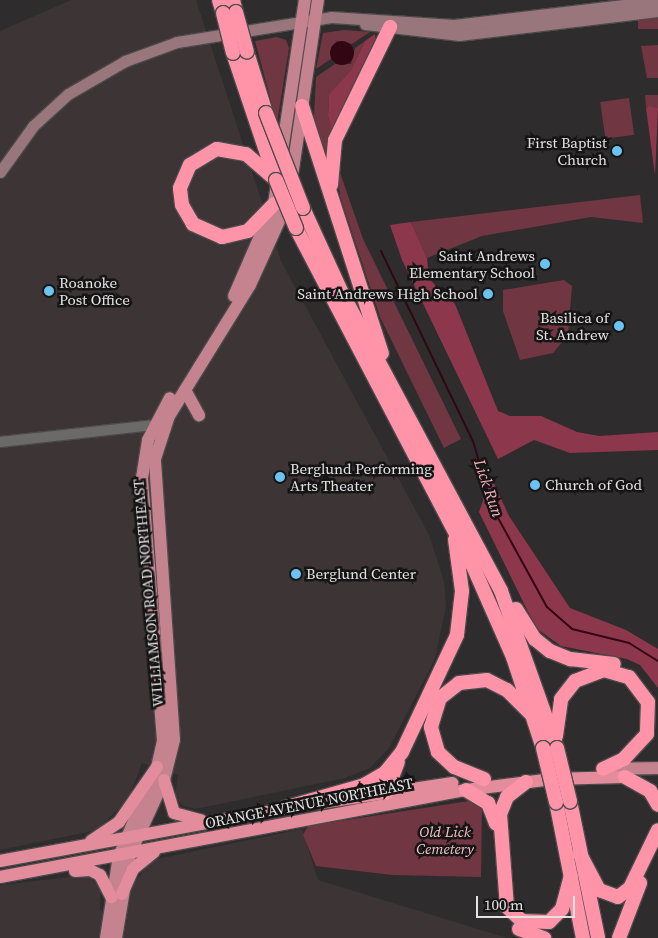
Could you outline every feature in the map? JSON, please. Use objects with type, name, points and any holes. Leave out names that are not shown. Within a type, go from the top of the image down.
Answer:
[{"type":"highway","points":[[228,6],[261,140],[296,228],[444,495],[501,591],[535,639],[550,651],[570,659],[620,665],[638,675],[650,690],[658,714]]},
{"type":"highway","points":[[337,212],[330,177],[332,151],[394,24]]},
{"type":"highway","points":[[240,52],[266,113],[302,208],[390,381],[425,461]]},
{"type":"highway","points":[[302,106],[390,381]]},
{"type":"highway","points":[[274,204],[254,228],[232,237],[200,230],[184,211],[182,182],[203,154],[232,149],[258,162],[276,180]]},
{"type":"highway","points":[[386,793],[402,752],[457,635],[462,591],[453,526],[444,495]]},
{"type":"highway","points":[[453,526],[499,623],[533,717]]},
{"type":"highway","points":[[501,591],[552,747],[563,802],[571,876],[583,938]]},
{"type":"highway","points":[[552,747],[559,706],[570,685],[596,671],[629,677],[648,702],[647,734],[630,754],[603,769]]},
{"type":"highway","points":[[484,779],[454,767],[438,752],[431,727],[440,698],[459,683],[487,680],[507,690],[533,717],[552,747]]},
{"type":"highway","points":[[128,845],[284,814],[290,807],[364,785],[385,773],[402,752]]},
{"type":"highway","points":[[80,846],[119,822],[157,767]]},
{"type":"highway","name":"ORANGE AVENUE NORTHEAST","points":[[0,876],[23,872],[233,818],[290,807],[484,779],[603,769]]},
{"type":"highway","points":[[625,777],[650,791],[658,805]]},
{"type":"highway","name":"ORANGE AVENUE NORTHEAST","points":[[0,861],[80,846],[128,845],[163,848],[466,790],[526,782],[625,777]]},
{"type":"highway","points":[[164,780],[170,807],[182,818],[233,818]]},
{"type":"highway","points":[[526,782],[507,797],[500,814],[507,907],[528,923],[548,922],[562,909],[571,876]]},
{"type":"highway","points":[[466,790],[484,799],[494,814],[500,912],[515,926],[544,938]]},
{"type":"highway","points":[[563,802],[580,854],[598,938]]},
{"type":"highway","points":[[580,854],[602,894],[618,897],[630,888],[658,830]]},
{"type":"highway","points":[[23,872],[48,875],[90,870],[105,881],[116,895],[138,863],[163,848]]},
{"type":"highway","points":[[619,938],[633,896],[658,850]]},
{"type":"main road","name":"WILLIAMSON ROAD NORTHEAST","points":[[128,845],[164,780],[175,727],[154,480],[160,424],[185,390],[250,285],[272,241],[291,178],[302,106],[308,24],[305,0]]},
{"type":"main road","name":"WILLIAMSON ROAD NORTHEAST","points":[[106,938],[128,845],[157,767],[164,723],[142,478],[160,424],[241,284],[274,204],[308,24],[318,0]]},
{"type":"main road","points":[[0,172],[33,126],[68,94],[139,55],[216,35],[308,24],[394,24],[467,34],[629,10],[658,1]]},
{"type":"main road","points":[[629,10],[658,11]]},
{"type":"main road","points":[[185,390],[199,415]]},
{"type":"main road","points":[[603,769],[658,768]]},
{"type":"main road","points":[[625,777],[658,776]]},
{"type":"main road","name":"WILLIAMSON ROAD NORTHEAST","points":[[116,895],[116,938]]},
{"type":"street","points":[[0,442],[160,424]]},
{"type":"shaded area","points":[[71,0],[196,0],[281,261],[429,535],[444,581],[446,606],[435,659],[389,748],[370,768],[345,778],[195,809],[182,805],[175,796],[178,775],[142,763],[128,799],[97,830],[0,850],[0,31]]},
{"type":"shaded area","points":[[375,34],[376,45],[333,135],[328,116],[329,94],[351,70],[365,41]]},
{"type":"shaded area","points":[[342,41],[351,44],[354,53],[351,62],[342,65],[333,62],[330,53],[333,44]]},
{"type":"shaded area","points":[[649,106],[658,108],[655,175],[646,108]]},
{"type":"shaded area","points":[[411,222],[427,258],[429,279],[455,304],[498,411],[510,416],[541,416],[577,432],[599,436],[658,432],[658,450],[570,453],[534,440],[498,459],[402,260],[390,225]]},
{"type":"shaded area","points":[[491,477],[509,516],[570,608],[626,630],[658,649],[658,688],[640,665],[627,659],[561,646],[536,628],[479,512]]},
{"type":"shaded area","points":[[302,829],[318,880],[507,938],[0,938],[0,885],[87,875],[100,887],[100,910],[127,913],[131,887],[152,860]]},
{"type":"green space","points":[[638,16],[658,16],[658,29],[638,29]]},
{"type":"green space","points":[[344,30],[370,32],[352,44],[337,41],[331,48],[331,59],[316,69],[323,33]]},
{"type":"green space","points":[[277,37],[286,40],[289,48],[277,123],[255,41]]},
{"type":"green space","points":[[365,41],[351,70],[329,94],[328,116],[333,135],[324,160],[313,136],[316,77],[335,64],[351,64],[355,48]]},
{"type":"green space","points":[[658,45],[658,78],[647,78],[641,46]]},
{"type":"green space","points":[[645,95],[658,95],[658,108],[646,107]]},
{"type":"green space","points":[[629,98],[634,135],[605,139],[600,102]]},
{"type":"green space","points":[[337,164],[363,239],[461,439],[444,448],[380,317],[340,196]]},
{"type":"green space","points":[[640,195],[643,223],[591,217],[482,236],[427,258],[411,222]]},
{"type":"green space","points":[[564,280],[572,286],[568,335],[553,353],[520,360],[503,311],[503,290]]},
{"type":"green space","name":"Old Lick Cemetery","points":[[469,801],[482,805],[481,877],[392,875],[316,866],[303,835],[308,826]]},
{"type":"waterway","name":"Lick Run","points":[[381,251],[473,441],[492,507],[547,607],[572,629],[629,643],[658,661]]},
{"type":"place","name":"First Baptist Church","points":[[617,151]]},
{"type":"place","name":"Saint Andrews Elementary School","points":[[545,264]]},
{"type":"place","name":"Roanoke Post Office","points":[[49,291]]},
{"type":"place","name":"Saint Andrews High School","points":[[488,294]]},
{"type":"place","name":"Basilica of St. Andrew","points":[[619,326]]},
{"type":"place","name":"Berglund Performing Arts Theater","points":[[280,477]]},
{"type":"place","name":"Church of God","points":[[535,485]]},
{"type":"place","name":"Berglund Center","points":[[296,574]]}]
